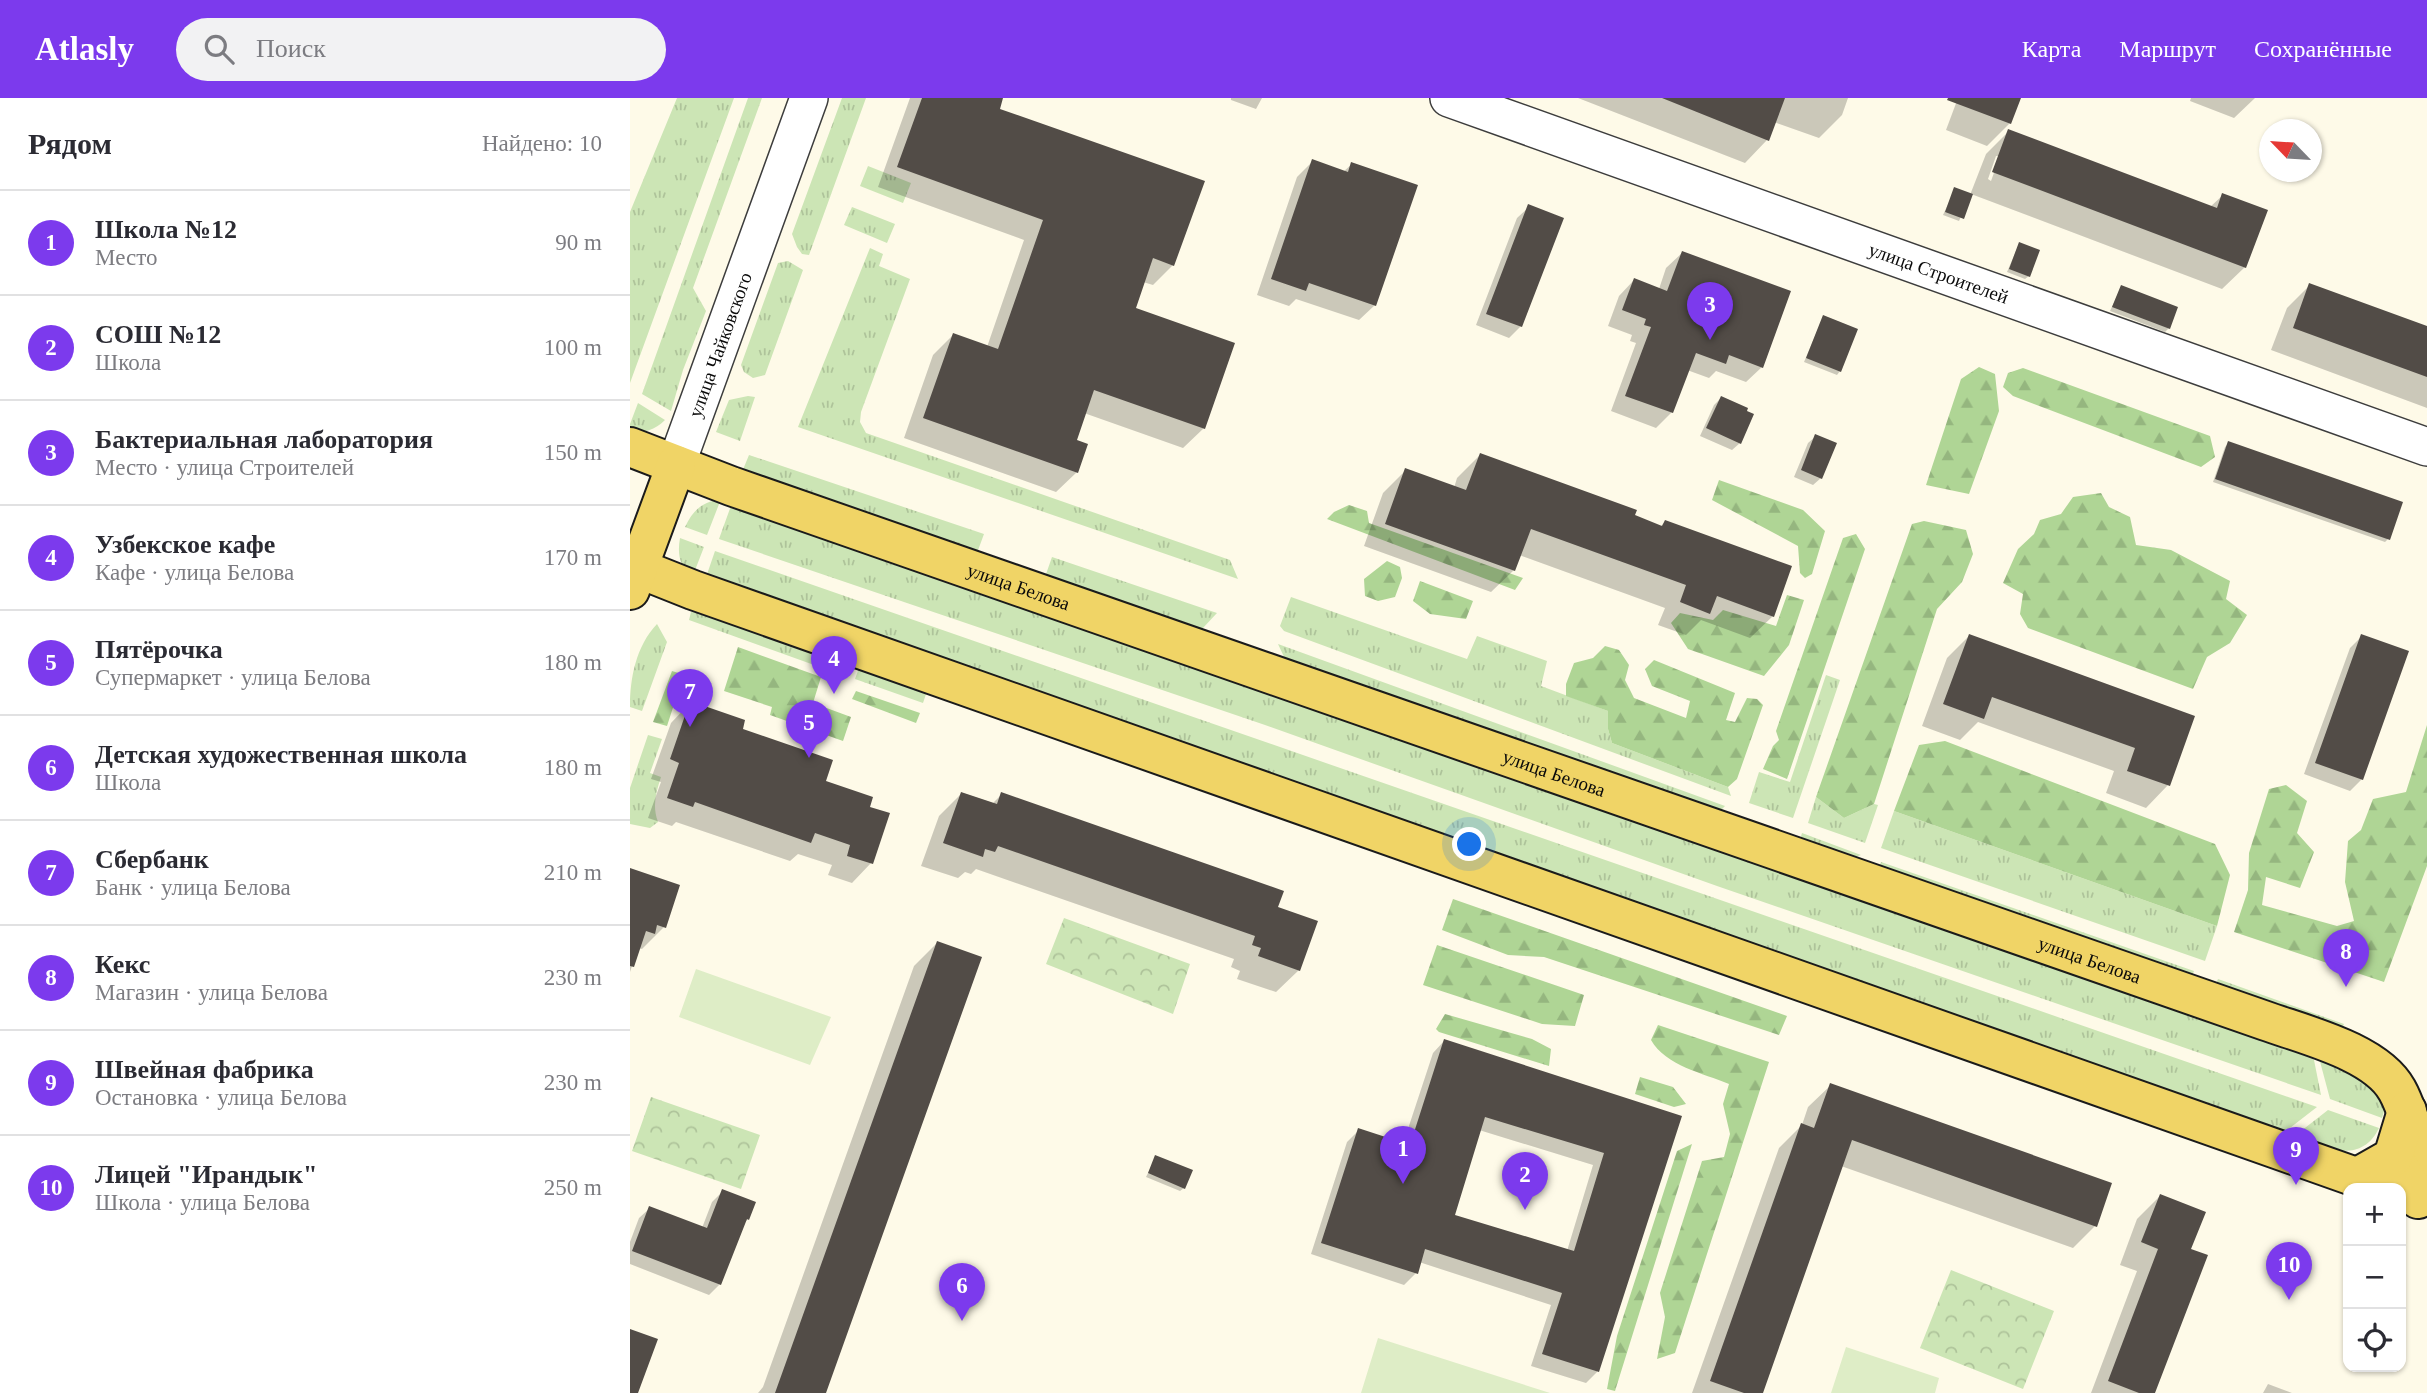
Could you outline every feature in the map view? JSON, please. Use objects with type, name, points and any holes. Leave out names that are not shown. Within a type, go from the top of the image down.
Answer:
[{"type":"main road","name":"улица Белова","points":[[630,447],[2357,1055],[2372,1063],[2396,1087],[2407,1111],[2401,1182],[738,606],[633,574]]},
{"type":"main road","name":"улица Чайковского","points":[[633,574],[676,465]]},
{"type":"street","name":"улица Чайковского","points":[[676,465],[809,98]]},
{"type":"street","name":"улица Строителей","points":[[1449,98],[2427,447]]},
{"type":"green space","points":[[677,98],[734,98],[630,383],[630,212]]},
{"type":"green space","points":[[748,98],[762,98],[693,288],[706,311],[683,370],[671,411],[642,394]]},
{"type":"green space","points":[[842,98],[866,98],[809,255],[802,254],[792,234]]},
{"type":"green space","points":[[868,166],[911,183],[903,203],[860,186]]},
{"type":"green space","points":[[852,207],[895,224],[887,243],[844,225]]},
{"type":"green space","points":[[870,248],[883,254],[879,266],[910,279],[861,412],[860,422],[866,433],[1230,560],[1238,579],[798,427]]},
{"type":"green space","points":[[788,261],[803,270],[765,375],[753,378],[744,372],[741,365],[778,263]]},
{"type":"green space","points":[[1979,367],[1995,374],[1999,411],[1969,494],[1926,485],[1961,379]]},
{"type":"green space","points":[[2023,368],[2210,436],[2215,457],[2201,467],[2013,396],[2003,387],[2008,373]]},
{"type":"green space","points":[[755,397],[740,441],[716,432],[729,400]]},
{"type":"green space","points":[[638,403],[665,420],[649,430],[630,433],[630,424]]},
{"type":"green space","points":[[749,455],[984,534],[977,553],[742,472]]},
{"type":"green space","points":[[1719,480],[1803,510],[1825,531],[1812,574],[1805,578],[1800,573],[1798,546],[1712,500]]},
{"type":"green space","points":[[2101,493],[2109,507],[2130,517],[2136,545],[2171,550],[2230,581],[2226,599],[2247,615],[2230,643],[2207,657],[2193,689],[2028,628],[2020,614],[2023,594],[2003,583],[2018,549],[2034,534],[2040,520],[2061,514],[2073,497]]},
{"type":"green space","points":[[721,499],[707,535],[685,527],[699,508],[708,502]]},
{"type":"green space","points":[[732,503],[2307,1049],[2314,1060],[2321,1095],[1717,886],[1265,725],[719,539]]},
{"type":"green space","points":[[1349,505],[1367,511],[1369,523],[1523,578],[1515,590],[1327,519],[1334,512]]},
{"type":"green space","points":[[1924,521],[1966,530],[1973,554],[1962,582],[1937,609],[1874,804],[1844,818],[1816,797],[1912,524]]},
{"type":"green space","points":[[1856,534],[1865,549],[1787,779],[1763,769],[1773,746],[1779,740],[1776,731],[1843,538]]},
{"type":"green space","points":[[680,538],[704,547],[692,578],[680,560]]},
{"type":"green space","points":[[715,551],[2317,1107],[2282,1134],[704,583]]},
{"type":"green space","points":[[1052,557],[1217,613],[1202,629],[1045,577]]},
{"type":"green space","points":[[1387,561],[1400,567],[1402,578],[1395,597],[1378,601],[1365,596],[1364,579]]},
{"type":"green space","points":[[1420,581],[1473,601],[1466,619],[1430,614],[1413,601]]},
{"type":"green space","points":[[1787,595],[1804,600],[1789,645],[1764,676],[1688,649],[1671,623],[1680,613],[1713,620],[1723,610],[1776,626]]},
{"type":"green space","points":[[1291,597],[1467,659],[1477,636],[1547,661],[1541,686],[1608,711],[1608,729],[1612,743],[1728,787],[1731,796],[1284,631],[1280,626]]},
{"type":"green space","points":[[691,612],[833,659],[828,670],[689,620]]},
{"type":"green space","points":[[657,624],[667,642],[642,711],[630,707],[631,685],[639,652]]},
{"type":"green space","points":[[1278,644],[1725,806],[1716,815],[1285,659]]},
{"type":"green space","points":[[1605,646],[1619,650],[1629,665],[1625,680],[1634,698],[1686,718],[1690,701],[1652,686],[1645,669],[1654,660],[1735,693],[1726,720],[1735,722],[1747,698],[1757,699],[1763,705],[1737,779],[1728,787],[1612,743],[1608,729],[1608,711],[1566,696],[1566,684],[1574,663],[1593,658]]},
{"type":"green space","points":[[738,647],[821,677],[813,703],[851,717],[843,741],[770,715],[772,707],[724,691]]},
{"type":"green space","points":[[859,668],[927,691],[923,703],[855,679]]},
{"type":"green space","points":[[672,671],[688,676],[680,686],[667,726],[653,722]]},
{"type":"green space","points":[[1826,675],[1840,680],[1793,818],[1749,803],[1759,772],[1790,782]]},
{"type":"green space","points":[[856,691],[920,713],[916,723],[852,699]]},
{"type":"green space","points":[[2427,725],[2427,866],[2384,982],[2234,932],[2248,890],[2249,853],[2269,789],[2286,785],[2307,801],[2297,833],[2314,852],[2300,888],[2266,877],[2262,905],[2337,926],[2354,921],[2345,882],[2348,841],[2361,830],[2373,799],[2406,792]]},
{"type":"green space","points":[[648,735],[662,739],[650,773],[661,777],[655,805],[658,822],[650,828],[630,824],[630,788]]},
{"type":"green space","points":[[1945,741],[2215,844],[2230,875],[2217,926],[1894,811],[1919,745]]},
{"type":"green space","points":[[1816,797],[1844,818],[1874,804],[1878,805],[1865,843],[1808,823]]},
{"type":"green space","points":[[1894,811],[2217,926],[2205,961],[1881,848]]},
{"type":"green space","points":[[1802,833],[1861,855],[1847,860],[1799,843]]},
{"type":"green space","points":[[1881,862],[2194,971],[2191,978],[1878,870]]},
{"type":"green space","points":[[1453,899],[1787,1016],[1779,1035],[1544,957],[1508,955],[1442,930]]},
{"type":"green space","points":[[1064,918],[1190,964],[1173,1014],[1046,964]]},
{"type":"green space","points":[[1437,945],[1584,995],[1575,1026],[1542,1024],[1423,985]]},
{"type":"green space","points":[[696,969],[831,1017],[810,1065],[679,1017]]},
{"type":"green space","points":[[2218,979],[2344,1024],[2341,1031],[2215,986]]},
{"type":"green space","points":[[1445,1014],[1532,1039],[1551,1049],[1549,1066],[1439,1032],[1436,1029]]},
{"type":"green space","points":[[1658,1025],[1769,1062],[1675,1353],[1657,1359],[1665,1317],[1660,1293],[1702,1161],[1724,1157],[1730,1134],[1723,1104],[1729,1084],[1686,1068],[1666,1056],[1651,1040]]},
{"type":"green space","points":[[2318,1054],[2377,1087],[2385,1108],[2382,1118],[2330,1099]]},
{"type":"green space","points":[[1640,1077],[1673,1087],[1686,1104],[1674,1107],[1635,1094]]},
{"type":"green space","points":[[651,1097],[760,1135],[741,1189],[632,1151]]},
{"type":"green space","points":[[2328,1110],[2379,1128],[2371,1140],[2352,1150],[2328,1149],[2292,1138]]},
{"type":"green space","points":[[1692,1144],[1615,1391],[1607,1389],[1617,1336],[1677,1151]]},
{"type":"green space","points":[[1951,1270],[2054,1311],[2023,1389],[1920,1348]]},
{"type":"green space","points":[[1378,1338],[1550,1393],[1361,1393]]},
{"type":"green space","points":[[1846,1347],[1939,1378],[1935,1393],[1831,1393]]},
{"type":"building","points":[[922,98],[1003,98],[1000,109],[1205,181],[1174,266],[1153,258],[1136,308],[1235,343],[1205,429],[1094,390],[1077,440],[1088,444],[1078,473],[923,418],[953,333],[998,349],[1043,220],[897,167]]},
{"type":"building","points":[[1662,98],[1785,98],[1769,141]]},
{"type":"building","points":[[2021,98],[2011,124],[1947,100]]},
{"type":"building","points":[[2008,129],[2217,208],[2222,193],[2268,210],[2246,268],[1992,172]]},
{"type":"building","points":[[1312,159],[1348,172],[1351,162],[1418,185],[1376,306],[1309,283],[1306,291],[1271,279]]},
{"type":"building","points":[[1954,187],[1973,194],[1964,219],[1945,212]]},
{"type":"building","points":[[1528,204],[1564,218],[1522,327],[1486,314]]},
{"type":"building","points":[[2019,242],[2040,250],[2030,277],[2009,269]]},
{"type":"building","points":[[1682,251],[1791,291],[1763,368],[1729,355],[1726,364],[1696,353],[1673,413],[1625,396],[1651,327],[1644,325],[1646,319],[1622,310],[1634,278],[1667,291]]},
{"type":"building","points":[[2309,283],[2427,326],[2427,377],[2293,328]]},
{"type":"building","points":[[2121,285],[2178,307],[2170,329],[2112,307]]},
{"type":"building","points":[[1823,315],[1858,329],[1841,372],[1806,358]]},
{"type":"building","points":[[1721,396],[1748,408],[1747,411],[1754,414],[1741,444],[1706,428]]},
{"type":"building","points":[[1815,434],[1837,443],[1822,479],[1801,470]]},
{"type":"building","points":[[2228,441],[2403,502],[2390,540],[2215,479]]},
{"type":"building","points":[[1480,453],[1637,510],[1635,515],[1662,526],[1665,520],[1792,566],[1774,617],[1717,596],[1710,614],[1680,602],[1686,585],[1531,529],[1515,571],[1385,524],[1405,468],[1466,490]]},
{"type":"building","points":[[1969,634],[2195,716],[2170,786],[2127,771],[2135,748],[1992,697],[1984,719],[1943,704]]},
{"type":"building","points":[[2361,634],[2409,651],[2363,780],[2315,763]]},
{"type":"building","points":[[690,701],[745,720],[743,729],[833,760],[826,781],[873,797],[870,807],[890,813],[873,864],[847,856],[850,845],[815,833],[811,843],[695,802],[693,807],[667,798],[679,763],[670,759]]},
{"type":"building","points":[[961,792],[997,804],[1001,792],[1284,891],[1278,907],[1318,921],[1300,971],[1258,956],[1261,948],[1252,945],[1255,936],[998,846],[995,852],[985,849],[983,857],[943,843]]},
{"type":"building","points":[[630,868],[680,885],[666,928],[657,925],[655,934],[646,931],[634,967],[630,966]]},
{"type":"building","points":[[937,941],[982,957],[826,1393],[775,1393]]},
{"type":"building","points":[[1444,1039],[1682,1116],[1599,1372],[1542,1354],[1562,1293],[1425,1249],[1418,1274],[1321,1243],[1358,1128],[1410,1145]],"holes":[[[1485,1117],[1604,1153],[1574,1251],[1455,1215]]]},
{"type":"building","points":[[1830,1083],[2112,1183],[2097,1227],[1852,1140],[1763,1393],[1744,1393],[1710,1381],[1801,1123],[1814,1128]]},
{"type":"building","points":[[1155,1155],[1193,1170],[1185,1189],[1148,1173]]},
{"type":"building","points":[[722,1189],[756,1202],[721,1285],[632,1251],[649,1206],[707,1228]]},
{"type":"building","points":[[2160,1194],[2206,1212],[2191,1249],[2208,1255],[2155,1393],[2139,1393],[2108,1381],[2158,1249],[2141,1242]]},
{"type":"building","points":[[630,1329],[658,1339],[638,1393],[630,1393]]},
{"type":"place","name":"Бактериальная лаборатория","points":[[1710,340]]},
{"type":"place","name":"Узбекское кафе","points":[[834,694]]},
{"type":"place","name":"Сбербанк","points":[[690,727]]},
{"type":"place","name":"Пятёрочка","points":[[809,758]]},
{"type":"place","name":"Кекс","points":[[2346,987]]},
{"type":"place","name":"Школа №12","points":[[1403,1184]]},
{"type":"place","name":"Швейная фабрика","points":[[2296,1185]]},
{"type":"place","name":"СОШ №12","points":[[1525,1210]]},
{"type":"place","name":"Лицей \"Ирандык\"","points":[[2289,1300]]},
{"type":"place","name":"Детская художественная школа","points":[[962,1321]]}]
